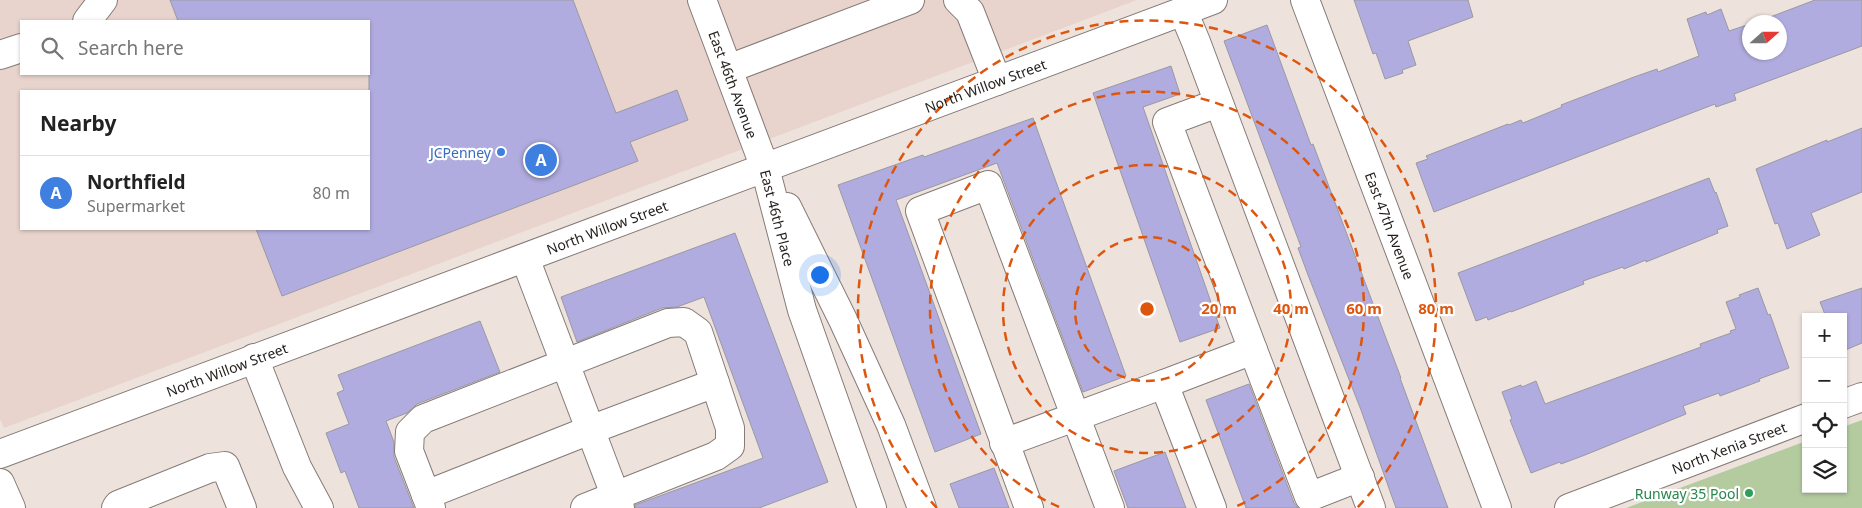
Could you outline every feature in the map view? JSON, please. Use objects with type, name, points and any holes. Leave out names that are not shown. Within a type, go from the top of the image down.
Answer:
[{"type":"street","points":[[88,20],[103,0]]},
{"type":"street","name":"East 46th Avenue","points":[[702,0],[765,168]]},
{"type":"street","points":[[728,69],[910,0]]},
{"type":"street","points":[[958,0],[970,12],[997,81]]},
{"type":"street","name":"North Willow Street","points":[[0,454],[1213,0]]},
{"type":"street","name":"East 47th Avenue","points":[[1305,0],[1497,508]]},
{"type":"street","points":[[1183,11],[1371,508]]},
{"type":"street","points":[[0,56],[20,48]]},
{"type":"street","points":[[1218,103],[1167,122],[1253,350],[1310,497],[1360,477]]},
{"type":"street","name":"East 46th Place","points":[[765,168],[802,310],[872,508]]},
{"type":"street","name":"East 46th Place","points":[[765,168],[793,218],[847,329],[891,425],[922,508]]},
{"type":"street","points":[[1029,508],[920,211],[988,185],[1110,508]]},
{"type":"street","points":[[525,258],[618,502]]},
{"type":"street","points":[[585,508],[618,502],[716,456],[730,446],[730,428],[715,383],[698,332],[684,322],[668,324],[423,419],[410,432],[409,451],[429,502],[590,430],[715,383]]},
{"type":"street","points":[[1004,443],[1253,350]]},
{"type":"street","points":[[254,358],[297,467],[317,507]]},
{"type":"street","points":[[1164,384],[1212,508]]},
{"type":"street","points":[[1846,403],[1862,397]]},
{"type":"street","name":"North Xenia Street","points":[[1569,508],[1802,420]]},
{"type":"street","points":[[116,508],[118,505],[210,468],[225,466],[242,508]]},
{"type":"street","points":[[0,483],[11,508]]},
{"type":"shaded area","points":[[0,0],[1137,0],[4,428],[0,419]]},
{"type":"green space","points":[[1862,420],[1862,508],[1626,508],[1802,442],[1802,493],[1847,493],[1847,426]]},
{"type":"building","name":"JCPenney","points":[[170,0],[573,0],[616,113],[677,90],[688,120],[630,142],[638,161],[282,296],[256,230],[370,230],[370,20],[178,20]]},
{"type":"building","points":[[1354,0],[1468,0],[1473,17],[1408,41],[1416,65],[1402,70],[1403,73],[1385,79],[1376,53],[1373,54]]},
{"type":"building","points":[[1815,0],[1862,0],[1862,46],[1734,94],[1736,100],[1716,107],[1715,104],[1434,212],[1416,163],[1428,159],[1426,156],[1508,124],[1521,120],[1523,123],[1562,107],[1561,105],[1634,77],[1657,69],[1658,72],[1699,56],[1687,19],[1706,12],[1707,15],[1721,9],[1729,31],[1742,27],[1742,60],[1787,60],[1787,15],[1775,15]]},
{"type":"building","points":[[1267,25],[1401,378],[1448,508],[1396,508],[1361,410],[1308,275],[1298,248],[1301,247],[1224,41]]},
{"type":"building","points":[[1171,66],[1180,94],[1143,107],[1220,328],[1180,342],[1093,93]]},
{"type":"building","points":[[1033,118],[1126,376],[1083,392],[997,163],[896,200],[981,434],[935,452],[838,185]]},
{"type":"building","points":[[1862,128],[1862,192],[1811,213],[1820,235],[1787,249],[1778,223],[1775,224],[1756,169]]},
{"type":"building","points":[[1709,178],[1728,226],[1717,230],[1718,233],[1646,262],[1646,260],[1624,269],[1623,267],[1583,281],[1584,284],[1511,312],[1488,320],[1487,317],[1476,321],[1458,273]]},
{"type":"building","points":[[735,233],[828,482],[759,508],[635,508],[635,505],[763,458],[704,297],[677,307],[662,308],[577,342],[561,297]]},
{"type":"building","points":[[1758,288],[1768,315],[1770,314],[1789,368],[1720,396],[1719,393],[1683,406],[1686,414],[1585,455],[1531,473],[1510,420],[1512,419],[1502,392],[1536,381],[1545,404],[1701,347],[1700,344],[1731,333],[1730,331],[1736,329],[1726,302]]},
{"type":"building","points":[[1862,288],[1862,343],[1847,349],[1847,313],[1824,313],[1820,302]]},
{"type":"building","points":[[480,321],[500,372],[417,404],[407,413],[386,421],[394,442],[394,457],[414,508],[359,508],[345,471],[341,473],[326,433],[349,424],[337,393],[344,390],[338,375]]},
{"type":"building","points":[[1249,384],[1294,503],[1298,508],[1246,508],[1206,400]]},
{"type":"building","points":[[1165,452],[1186,508],[1128,508],[1114,471]]},
{"type":"building","points":[[994,468],[1009,508],[959,508],[950,484]]},
{"type":"place","name":"JCPenney","points":[[501,152]]},
{"type":"place","name":"Northfield","points":[[541,160]]},
{"type":"place","name":"Runway 35 Pool","points":[[1749,493]]}]
